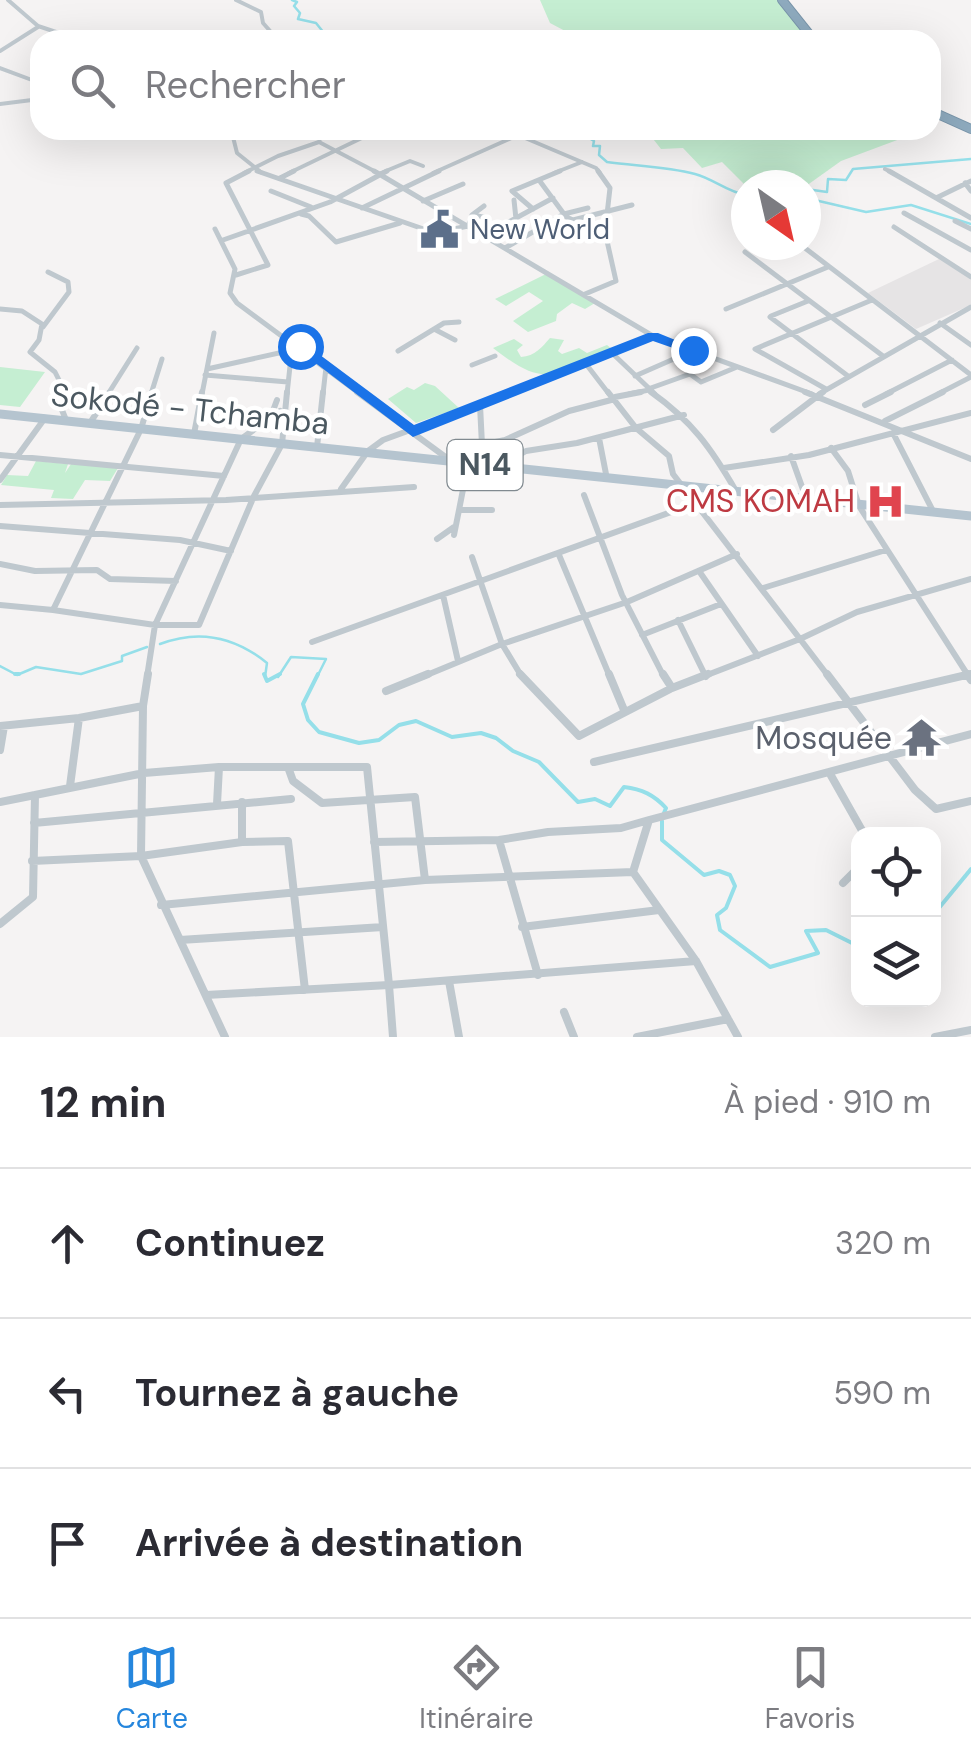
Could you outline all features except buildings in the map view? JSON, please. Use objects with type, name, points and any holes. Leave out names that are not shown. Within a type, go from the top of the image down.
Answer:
[{"type":"highway","points":[[782,0],[806,30]]},
{"type":"highway","points":[[941,115],[969,127]]},
{"type":"main road","name":"Sokodé - Tchamba","points":[[0,414],[971,516]]},
{"type":"street","points":[[236,0],[261,12],[269,30]]},
{"type":"street","points":[[0,4],[10,2],[40,26],[51,30]]},
{"type":"street","points":[[34,30],[40,26]]},
{"type":"street","points":[[0,51],[30,32]]},
{"type":"street","points":[[0,68],[30,79]]},
{"type":"street","points":[[0,104],[30,100]]},
{"type":"street","points":[[233,140],[234,149],[256,171],[440,234],[468,226]]},
{"type":"street","points":[[236,275],[268,264],[236,210],[226,183],[312,140]]},
{"type":"street","points":[[319,140],[653,336],[885,421],[971,459]]},
{"type":"street","points":[[280,178],[359,140]]},
{"type":"street","points":[[362,208],[407,189],[463,155],[504,140]]},
{"type":"street","points":[[530,140],[600,171],[610,188],[605,232],[616,281],[584,294]]},
{"type":"street","points":[[223,240],[336,198],[361,182],[410,162],[423,166]]},
{"type":"street","points":[[533,209],[512,191],[560,168],[583,162]]},
{"type":"street","points":[[884,169],[971,218]]},
{"type":"street","points":[[539,180],[563,214],[573,220],[632,204]]},
{"type":"street","points":[[423,201],[463,184]]},
{"type":"street","points":[[936,198],[966,186]]},
{"type":"street","points":[[272,192],[312,208]]},
{"type":"street","points":[[482,236],[553,198]]},
{"type":"street","points":[[514,200],[516,219]]},
{"type":"street","points":[[468,226],[472,216],[484,206]]},
{"type":"street","points":[[504,249],[563,214],[588,208]]},
{"type":"street","points":[[300,211],[336,242],[401,223]]},
{"type":"street","points":[[904,212],[971,250]]},
{"type":"street","points":[[472,216],[487,218]]},
{"type":"street","points":[[955,221],[971,230]]},
{"type":"street","points":[[894,227],[971,277]]},
{"type":"street","points":[[215,230],[223,240],[236,275],[230,293],[236,303],[452,462]]},
{"type":"street","points":[[755,260],[883,356]]},
{"type":"street","points":[[820,260],[971,376],[885,421]]},
{"type":"street","points":[[726,309],[828,267]]},
{"type":"street","points":[[48,272],[68,282],[69,292],[42,328],[30,352],[60,377],[64,390],[58,400],[66,420]]},
{"type":"street","points":[[826,389],[755,349],[872,300]]},
{"type":"street","points":[[808,301],[770,317],[848,376]]},
{"type":"street","points":[[773,430],[826,389],[971,307]]},
{"type":"street","points":[[0,309],[22,311],[40,322],[42,328]]},
{"type":"street","points":[[963,311],[971,317]]},
{"type":"street","points":[[398,351],[450,321],[459,322]]},
{"type":"street","points":[[940,323],[971,345]]},
{"type":"street","points":[[434,329],[455,340]]},
{"type":"street","points":[[194,434],[214,333]]},
{"type":"street","points":[[342,489],[364,452],[375,442],[413,432],[653,336]]},
{"type":"street","points":[[90,423],[138,348]]},
{"type":"street","points":[[206,372],[298,348]]},
{"type":"street","points":[[252,440],[279,408],[288,382],[290,357],[298,348]]},
{"type":"street","points":[[635,376],[693,350]]},
{"type":"street","points":[[612,354],[648,390],[684,415],[724,468],[736,491]]},
{"type":"street","points":[[472,365],[495,356]]},
{"type":"street","points":[[53,610],[142,428],[162,359]]},
{"type":"street","points":[[865,404],[952,360]]},
{"type":"street","points":[[586,364],[636,428],[669,456],[673,474],[915,790],[936,809],[971,801]]},
{"type":"street","points":[[481,445],[506,440],[570,411],[690,374],[700,382],[738,366]]},
{"type":"street","points":[[317,447],[326,367]]},
{"type":"street","points":[[206,372],[288,382]]},
{"type":"street","points":[[480,405],[483,465]]},
{"type":"street","points":[[0,606],[53,610],[154,630],[199,625],[254,496],[282,444],[279,408]]},
{"type":"street","points":[[724,468],[766,464],[971,413]]},
{"type":"street","points":[[511,468],[512,459],[526,450],[599,438],[684,415]]},
{"type":"street","points":[[0,480],[45,418]]},
{"type":"street","points":[[225,1037],[141,856],[143,706],[154,630],[240,440],[270,418]]},
{"type":"street","points":[[892,433],[933,512]]},
{"type":"street","points":[[599,438],[606,474]]},
{"type":"street","points":[[594,762],[970,676],[859,506],[848,471],[831,448]]},
{"type":"street","points":[[0,454],[224,476]]},
{"type":"street","points":[[792,456],[806,499]]},
{"type":"street","points":[[437,539],[454,531],[468,464]]},
{"type":"street","points":[[0,505],[414,487]]},
{"type":"street","points":[[584,495],[642,635],[672,688]]},
{"type":"street","points":[[312,642],[696,502]]},
{"type":"street","points":[[460,510],[492,510]]},
{"type":"street","points":[[0,526],[180,540],[232,551]]},
{"type":"street","points":[[763,588],[886,549]]},
{"type":"street","points":[[386,690],[502,644],[627,602],[737,554]]},
{"type":"street","points":[[558,555],[624,710]]},
{"type":"street","points":[[472,557],[502,644],[522,676],[580,736],[672,688],[800,639],[858,612],[971,578]]},
{"type":"street","points":[[0,560],[35,570],[98,570],[105,578],[176,582]]},
{"type":"street","points":[[699,570],[758,656]]},
{"type":"street","points":[[443,595],[458,661]]},
{"type":"street","points":[[642,635],[721,604]]},
{"type":"street","points":[[678,620],[706,677]]},
{"type":"street","points":[[0,750],[2,726],[143,706]]},
{"type":"street","points":[[70,787],[79,718]]},
{"type":"street","points":[[374,842],[500,840],[548,832],[621,828],[971,734]]},
{"type":"street","points":[[288,766],[293,781],[322,803],[414,797],[425,880]]},
{"type":"street","points":[[217,804],[218,767]]},
{"type":"street","points":[[0,802],[144,773],[218,767],[368,767],[393,1037]]},
{"type":"street","points":[[829,772],[860,827]]},
{"type":"street","points":[[0,924],[32,897],[35,795]]},
{"type":"street","points":[[34,823],[292,799]]},
{"type":"street","points":[[242,802],[242,842]]},
{"type":"street","points":[[632,872],[652,819]]},
{"type":"street","points":[[500,840],[538,975]]},
{"type":"street","points":[[32,860],[141,856],[242,842],[288,841],[305,990]]},
{"type":"street","points":[[162,904],[296,890],[379,888],[425,880],[632,872]]},
{"type":"street","points":[[632,872],[696,962],[738,1037]]},
{"type":"street","points":[[843,884],[851,875]]},
{"type":"street","points":[[522,927],[659,910]]},
{"type":"street","points":[[179,940],[383,927]]},
{"type":"street","points":[[206,995],[696,962]]},
{"type":"street","points":[[449,981],[459,1037]]},
{"type":"street","points":[[564,1012],[574,1037]]},
{"type":"street","points":[[636,1037],[728,1019]]},
{"type":"street","points":[[935,1037],[971,1030]]},
{"type":"shaded area","points":[[939,259],[971,279],[971,305],[916,329],[868,293]]},
{"type":"green space","points":[[540,0],[779,0],[804,30],[563,30],[550,23]]},
{"type":"green space","points":[[654,140],[897,140],[841,161],[821,175],[821,170],[731,171],[722,162],[702,168],[683,148],[661,149]]},
{"type":"green space","points":[[546,274],[595,303],[585,309],[572,303],[557,314],[556,321],[528,332],[513,321],[543,301],[529,292],[506,306],[495,299]]},
{"type":"green space","points":[[550,338],[564,340],[558,351],[562,354],[579,348],[587,353],[607,345],[612,349],[562,371],[539,374],[493,348],[514,339],[523,345],[517,350],[521,357],[538,351]]},
{"type":"green space","points":[[0,367],[45,372],[20,407],[0,405]]},
{"type":"green space","points":[[425,383],[435,386],[459,408],[416,423],[388,399],[407,387],[414,390]]},
{"type":"green space","points":[[36,461],[68,464],[65,473],[71,464],[118,468],[110,481],[85,480],[73,499],[51,498],[54,490],[1,485],[7,475],[28,476]]},
{"type":"waterway","points":[[292,0],[297,2],[294,6],[300,13],[298,19],[316,23],[322,30]]},
{"type":"waterway","points":[[592,140],[593,146],[600,146],[599,155],[607,162],[684,171],[731,190]]},
{"type":"waterway","points":[[821,191],[827,192],[828,179],[846,180],[853,169],[971,159]]},
{"type":"waterway","points":[[821,202],[866,212],[911,205],[971,224]]},
{"type":"waterway","points":[[160,644],[189,637],[229,642],[267,663],[265,676]]},
{"type":"waterway","points":[[15,674],[36,667],[81,674],[122,661],[122,656],[147,647]]},
{"type":"waterway","points":[[280,674],[291,657],[326,659],[317,677]]},
{"type":"waterway","points":[[0,666],[15,674]]},
{"type":"waterway","points":[[265,676],[267,681],[280,674]]},
{"type":"waterway","points":[[318,674],[303,704],[308,720],[319,732],[359,743],[379,740],[399,725],[416,721],[452,737],[481,733],[539,762],[578,802],[595,799],[610,806],[624,787],[652,796],[666,808],[664,813]]},
{"type":"waterway","points":[[662,821],[662,840],[704,875],[719,871],[730,875],[735,886],[726,908],[717,915],[720,930],[770,967],[818,953],[806,931],[826,930],[851,942]]},
{"type":"waterway","points":[[941,905],[971,869]]},
{"type":"place","name":"New World","points":[[440,229]]},
{"type":"place","name":"CMS KOMAH","points":[[885,501]]},
{"type":"place","name":"Mosquée","points":[[922,738]]},
{"type":"route","points":[[300,346],[413,432],[653,336],[693,350]]}]
